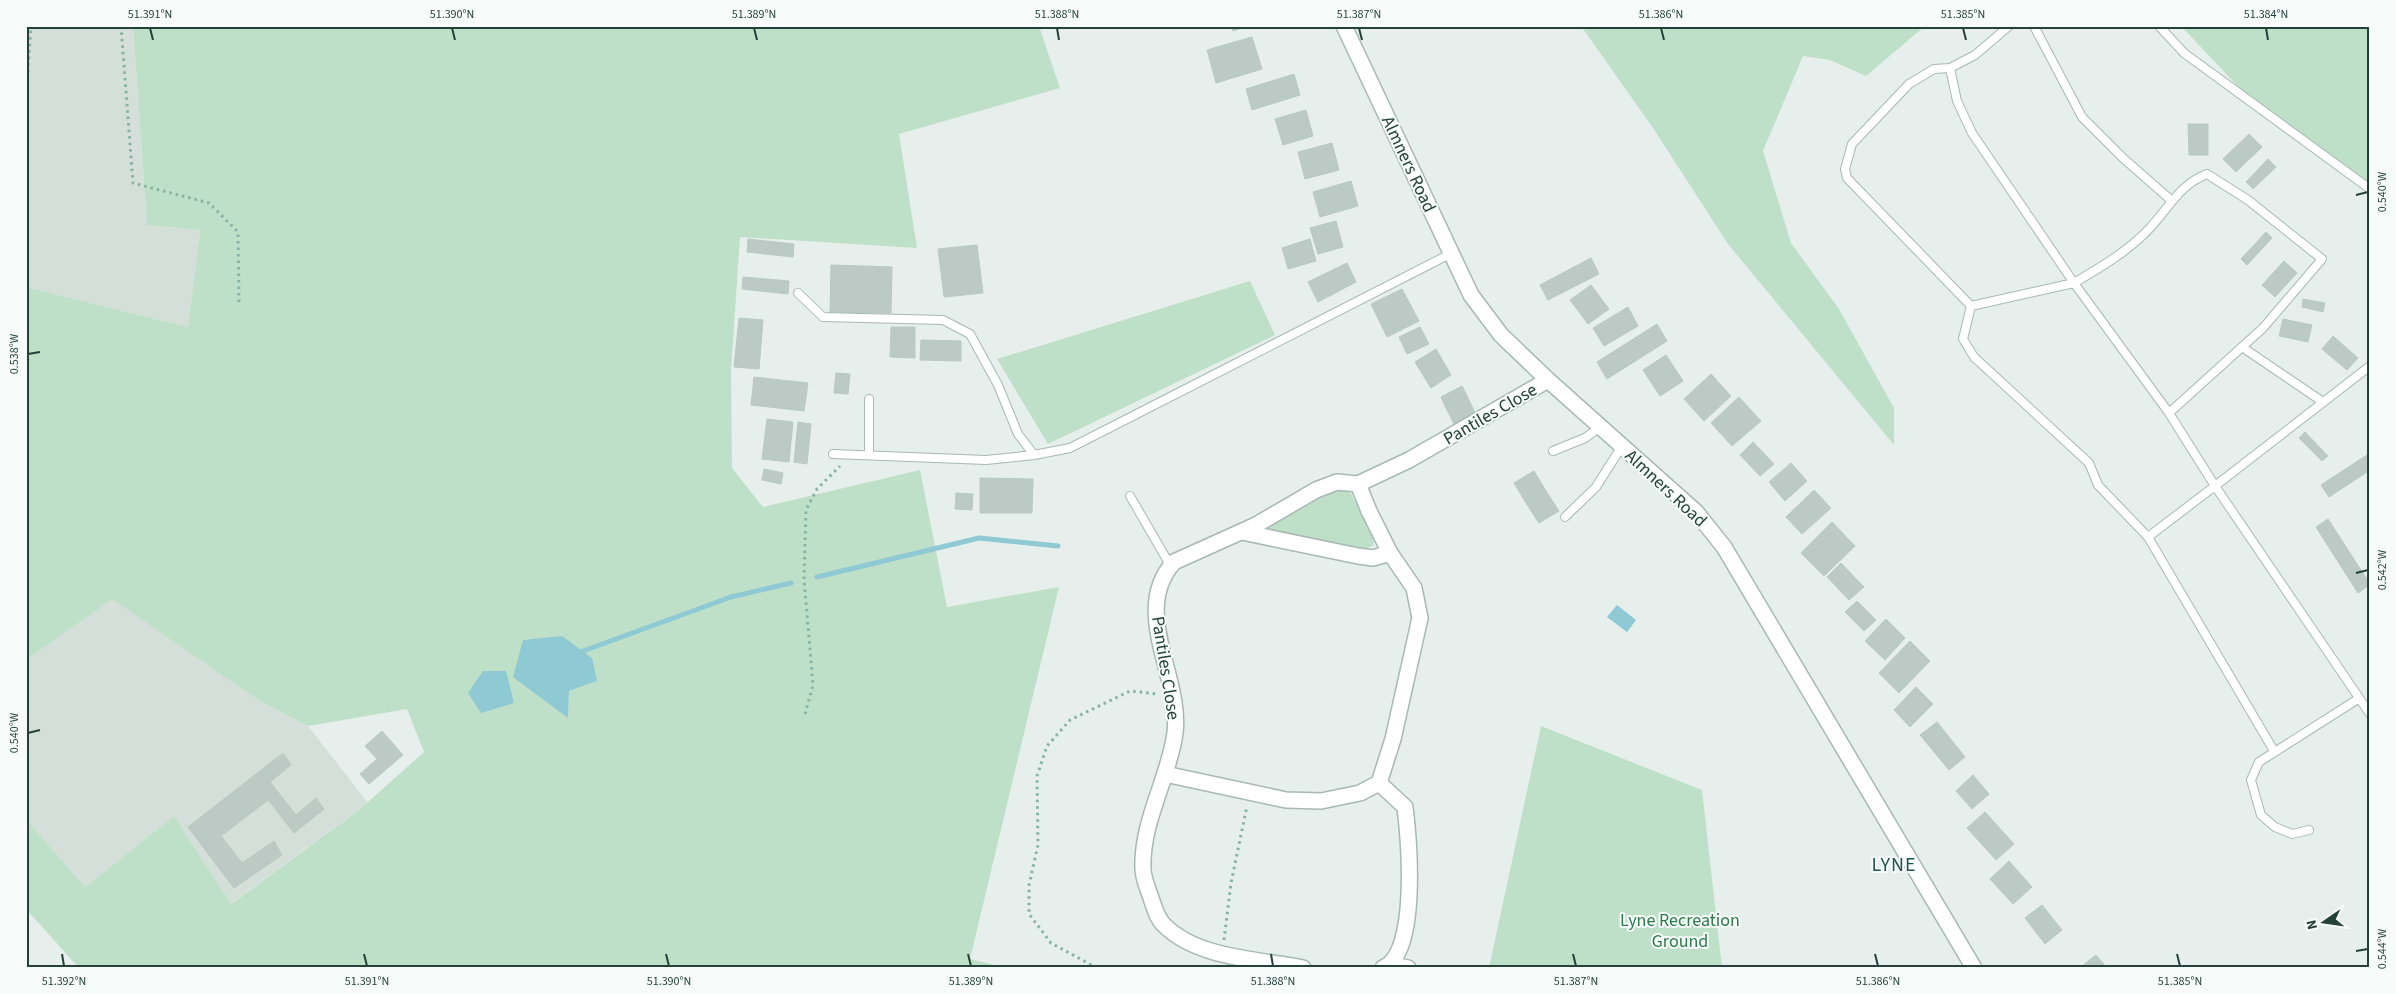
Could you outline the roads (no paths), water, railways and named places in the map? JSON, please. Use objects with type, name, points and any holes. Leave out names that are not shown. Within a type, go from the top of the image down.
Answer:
[{"type":"street","name":"Almners Road","points":[[1344,26],[1472,296],[1501,335],[1548,380],[1696,512],[1724,547],[1974,968]]},
{"type":"street","name":"Pantiles Close","points":[[1301,967],[1238,958],[1200,948],[1164,925],[1154,910],[1143,870],[1144,845],[1175,733],[1172,691],[1159,641],[1156,601],[1165,572],[1174,562],[1242,532],[1316,490],[1337,482],[1358,484],[1409,460],[1548,380]]},
{"type":"street","points":[[1165,774],[1250,790],[1286,800],[1321,801],[1360,793],[1379,783],[1393,739],[1420,618],[1414,588],[1390,553],[1358,484]]},
{"type":"street","points":[[1242,532],[1358,556],[1373,558],[1390,553]]},
{"type":"street","points":[[1379,783],[1405,807],[1411,857],[1404,940],[1387,966],[1408,968]]},
{"type":"lane","points":[[1971,306],[1847,178],[1845,170],[1852,144],[1909,84],[1934,69],[1950,68],[1975,55],[2009,26]]},
{"type":"lane","points":[[2034,26],[2082,117],[2116,152],[2172,201]]},
{"type":"lane","points":[[2158,26],[2184,53],[2370,189]]},
{"type":"lane","points":[[1950,68],[1957,101],[1972,133],[2074,283],[2169,413],[2215,486],[2370,714]]},
{"type":"lane","points":[[1971,306],[2074,283],[2115,259],[2149,229],[2193,179],[2207,174],[2248,200],[2322,259],[2263,328],[2169,413]]},
{"type":"lane","points":[[832,454],[986,460],[1034,455],[1070,448],[1452,253]]},
{"type":"lane","points":[[798,293],[823,317],[943,320],[970,334],[998,385],[1018,434],[1034,455]]},
{"type":"lane","points":[[1971,306],[1963,339],[1974,357],[2088,463],[2098,485],[2148,537],[2274,751]]},
{"type":"lane","points":[[2242,347],[2323,402]]},
{"type":"lane","points":[[2148,537],[2370,366]]},
{"type":"lane","points":[[869,455],[870,399]]},
{"type":"lane","points":[[1553,451],[1585,438],[1600,427]]},
{"type":"lane","points":[[1565,517],[1596,487],[1622,446]]},
{"type":"lane","points":[[1130,496],[1170,565]]},
{"type":"lane","points":[[2309,830],[2292,834],[2275,827],[2261,815],[2251,780],[2258,762],[2358,699]]},
{"type":"water","points":[[1617,605],[1636,620],[1627,632],[1607,617]]},
{"type":"water","points":[[562,636],[592,658],[597,681],[569,691],[568,718],[513,677],[523,640]]},
{"type":"water","points":[[483,671],[506,671],[514,703],[481,713],[468,693]]},
{"type":"waterway","points":[[817,577],[979,538],[1058,546]]},
{"type":"waterway","points":[[583,651],[731,597],[791,583]]},
{"type":"district","name":"LYNE","points":[[1894,864]]},
{"type":"park label","name":"Lyne Recreation Ground","points":[[1680,930]]}]
